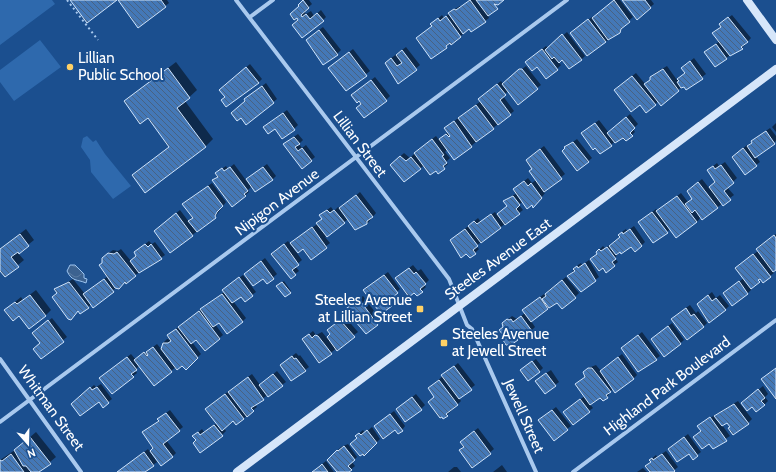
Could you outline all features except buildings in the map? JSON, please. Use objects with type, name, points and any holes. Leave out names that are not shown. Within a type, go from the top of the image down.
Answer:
[{"type":"main road","points":[[747,0],[776,40]]},
{"type":"main road","name":"Steeles Avenue East","points":[[237,472],[776,69]]},
{"type":"street","name":"Lillian Street","points":[[236,0],[449,279],[460,305]]},
{"type":"street","points":[[250,17],[273,0]]},
{"type":"street","name":"Nipigon Avenue","points":[[0,422],[567,0]]},
{"type":"street","name":"Jewell Street","points":[[460,305],[467,325],[472,329],[536,472]]},
{"type":"street","name":"Highland Park Boulevard","points":[[573,472],[776,320]]},
{"type":"street","name":"Whitman Street","points":[[0,359],[81,472]]},
{"type":"path","points":[[67,0],[98,40]]},
{"type":"shaded area","points":[[0,0],[52,0],[55,4],[0,45]]},
{"type":"shaded area","points":[[40,40],[61,67],[14,101],[0,82],[0,70]]},
{"type":"shaded area","points":[[87,136],[93,142],[96,140],[105,154],[131,186],[113,199],[91,172],[90,160],[81,147],[83,138]]},
{"type":"water","points":[[70,265],[75,265],[84,274],[84,278],[87,279],[86,283],[75,280],[69,275],[67,271]]},
{"type":"place","name":"Lillian Public School","points":[[70,67]]},
{"type":"place","name":"Steeles Avenue at Lillian Street","points":[[420,309]]},
{"type":"place","name":"Steeles Avenue at Jewell Street","points":[[444,343]]}]
